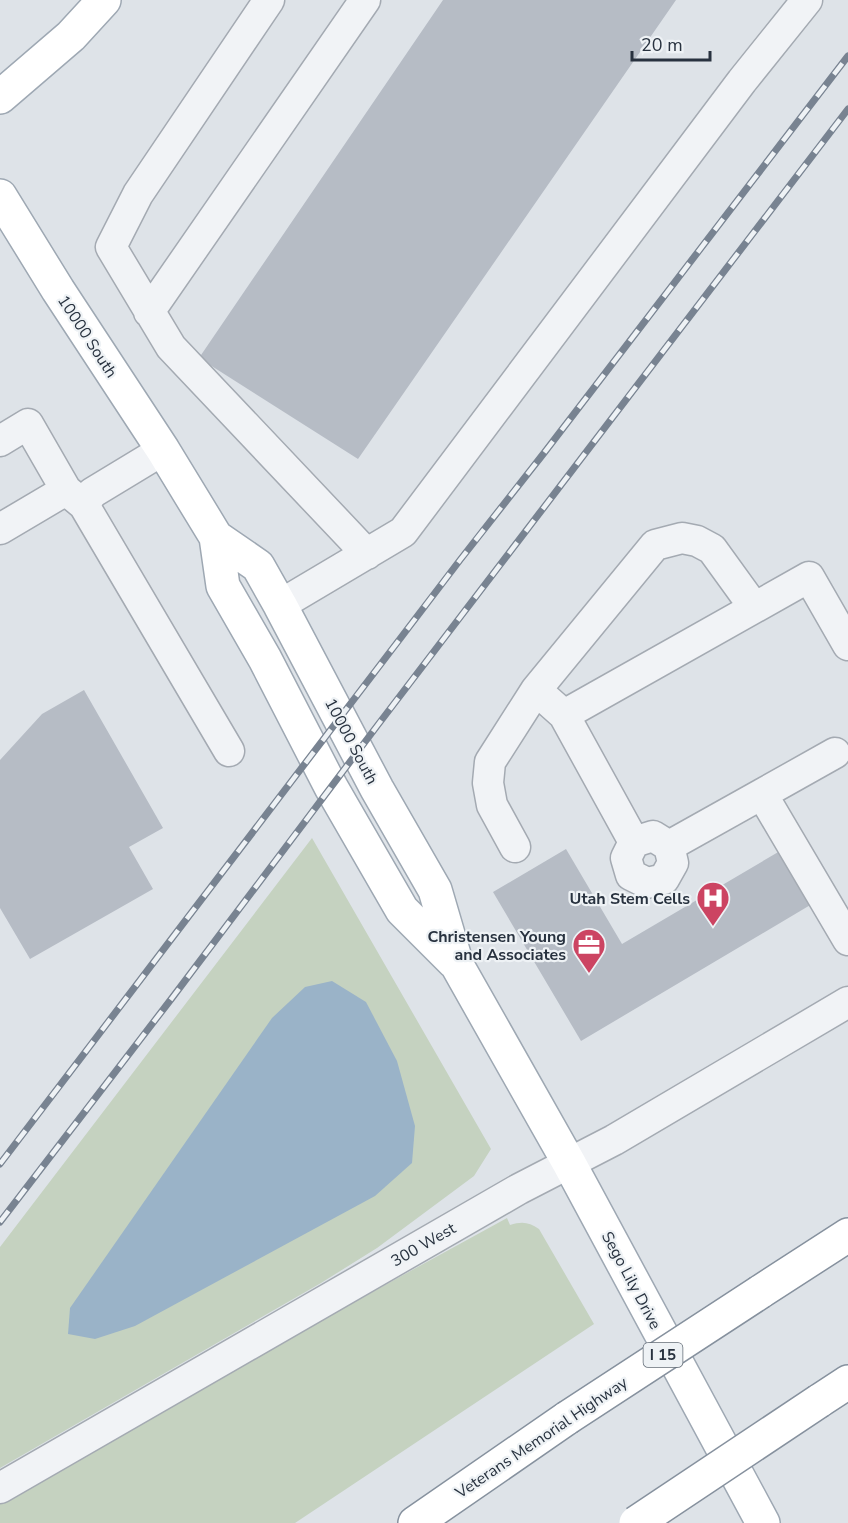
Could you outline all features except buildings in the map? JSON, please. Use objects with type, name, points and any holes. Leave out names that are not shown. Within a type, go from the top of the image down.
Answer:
[{"type":"main road","points":[[0,97],[71,36],[104,0]]},
{"type":"main road","name":"10000 South","points":[[0,196],[216,537],[223,586],[270,668],[340,803],[402,910],[457,965]]},
{"type":"main road","name":"10000 South","points":[[216,537],[258,566],[280,605],[377,789],[435,890],[457,965],[569,1163]]},
{"type":"main road","name":"Sego Lily Drive","points":[[569,1163],[763,1523]]},
{"type":"main road","name":"Veterans Memorial Highway","points":[[415,1523],[567,1418],[848,1235]]},
{"type":"main road","points":[[636,1523],[848,1382]]},
{"type":"street","points":[[269,0],[138,194],[111,247],[171,347],[367,554]]},
{"type":"street","points":[[150,312],[365,0]]},
{"type":"street","points":[[280,605],[403,532],[742,81],[807,0]]},
{"type":"street","points":[[0,441],[28,424],[75,497],[229,751]]},
{"type":"street","points":[[0,530],[75,497],[92,493],[163,450]]},
{"type":"street","points":[[515,847],[492,805],[488,783],[490,762],[536,690],[655,545],[682,538],[697,541],[712,549],[754,607]]},
{"type":"street","points":[[564,715],[809,577],[848,645]]},
{"type":"street","points":[[536,690],[564,715],[634,842]]},
{"type":"street","points":[[669,846],[835,753]]},
{"type":"street","points":[[762,794],[848,940]]},
{"type":"street","points":[[653,836],[669,846],[673,863],[664,879],[647,883],[631,875],[626,858],[634,842],[653,836]]},
{"type":"street","name":"300 West","points":[[0,1488],[519,1189],[614,1140],[848,1002]]},
{"type":"green space","points":[[312,838],[491,1149],[474,1176],[377,1248],[321,1283],[0,1468],[0,1247]]},
{"type":"green space","points":[[507,1218],[510,1225],[525,1223],[539,1229],[594,1324],[295,1523],[0,1523],[0,1504],[252,1359]]},
{"type":"water","points":[[332,981],[366,1002],[397,1061],[415,1126],[412,1163],[375,1196],[135,1326],[95,1339],[68,1334],[70,1308],[272,1018],[305,987]]},
{"type":"railway","points":[[0,1164],[460,560],[848,56]]},
{"type":"railway","points":[[0,1222],[848,109]]},
{"type":"place","name":"Utah Stem Cells","points":[[713,927]]},
{"type":"place","name":"Christensen Young and Associates","points":[[589,974]]}]
